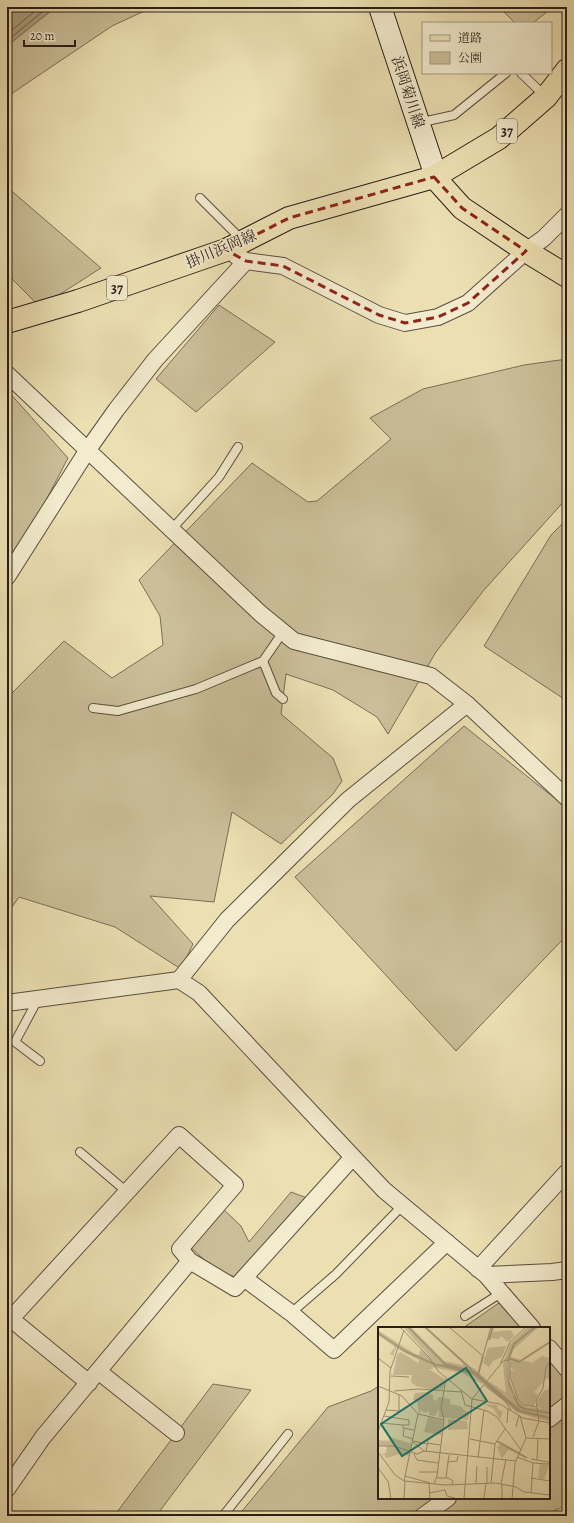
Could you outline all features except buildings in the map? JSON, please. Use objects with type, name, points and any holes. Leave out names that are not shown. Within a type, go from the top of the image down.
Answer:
[{"type":"main road","name":"浜岡菊川線","points":[[380,7],[433,167],[434,177]]},
{"type":"main road","name":"掛川浜岡線","points":[[7,322],[238,251],[289,218],[434,177],[499,138],[546,97],[567,70]]},
{"type":"main road","points":[[434,177],[462,208],[526,251],[567,276]]},
{"type":"street","points":[[7,577],[88,451],[238,251],[283,266],[379,315],[405,323],[438,317],[468,304],[526,251],[544,238],[567,215]]},
{"type":"street","points":[[7,374],[261,614],[294,641],[431,676],[467,704],[567,798]]},
{"type":"street","points":[[179,980],[227,920],[348,800],[467,704]]},
{"type":"street","points":[[7,1003],[179,980],[199,993],[384,1190],[482,1272],[531,1327]]},
{"type":"street","points":[[176,1433],[9,1321],[179,1135],[235,1186],[180,1249],[190,1261],[235,1288],[353,1158]]},
{"type":"street","points":[[482,1272],[567,1172]]},
{"type":"street","points":[[244,1278],[291,1313],[334,1350],[447,1242]]},
{"type":"street","points":[[7,1489],[44,1437],[190,1261]]},
{"type":"street","points":[[482,1272],[552,1272],[567,1270]]},
{"type":"street","points":[[550,1349],[567,1369]]},
{"type":"street","points":[[550,1418],[567,1405]]},
{"type":"street","points":[[423,1516],[447,1499]]},
{"type":"lane","points":[[418,123],[454,115],[505,74]]},
{"type":"lane","points":[[522,74],[546,97]]},
{"type":"lane","points":[[200,198],[238,251]]},
{"type":"lane","points":[[171,530],[219,477],[238,447]]},
{"type":"lane","points":[[93,708],[118,710],[196,689],[263,661],[283,632]]},
{"type":"lane","points":[[263,661],[276,693],[283,698]]},
{"type":"lane","points":[[38,999],[15,1042],[40,1061]]},
{"type":"lane","points":[[80,1152],[127,1192]]},
{"type":"lane","points":[[291,1313],[336,1274],[403,1206]]},
{"type":"lane","points":[[465,1316],[500,1292]]},
{"type":"lane","points":[[224,1516],[288,1434]]},
{"type":"highlighted area","points":[[434,177],[462,208],[526,251],[468,303],[438,317],[405,323],[379,315],[283,266],[246,261],[226,250],[289,218]]},
{"type":"green space","points":[[7,7],[153,7],[112,26],[7,98]]},
{"type":"green space","points":[[499,7],[553,7],[534,22],[514,22]]},
{"type":"green space","points":[[7,187],[101,268],[40,307],[7,274]]},
{"type":"green space","points":[[219,305],[275,342],[196,412],[156,379]]},
{"type":"green space","points":[[567,359],[567,498],[484,590],[436,652],[388,734],[377,717],[333,690],[286,674],[281,714],[333,758],[342,781],[333,794],[281,844],[232,812],[214,902],[150,896],[193,944],[181,969],[115,927],[19,897],[7,914],[7,698],[64,641],[112,678],[163,645],[160,616],[139,580],[252,463],[308,502],[317,501],[391,439],[370,418],[423,389],[524,365]]},
{"type":"green space","points":[[7,390],[68,458],[7,575]]},
{"type":"green space","points":[[567,519],[567,701],[484,646],[551,535]]},
{"type":"green space","points":[[464,726],[567,808],[567,935],[456,1051],[295,877]]},
{"type":"green space","points":[[291,1192],[307,1198],[240,1278],[219,1273],[188,1245],[221,1207],[241,1226],[249,1242]]},
{"type":"green space","points":[[506,1298],[529,1327],[464,1327]]},
{"type":"green space","points":[[550,1353],[567,1374],[567,1506],[555,1510],[550,1516],[238,1516],[328,1407],[371,1391],[378,1387],[378,1499],[550,1499]]},
{"type":"green space","points":[[213,1384],[251,1390],[156,1516],[114,1516]]},
{"type":"water","points":[[7,7],[56,7],[7,46]]}]
